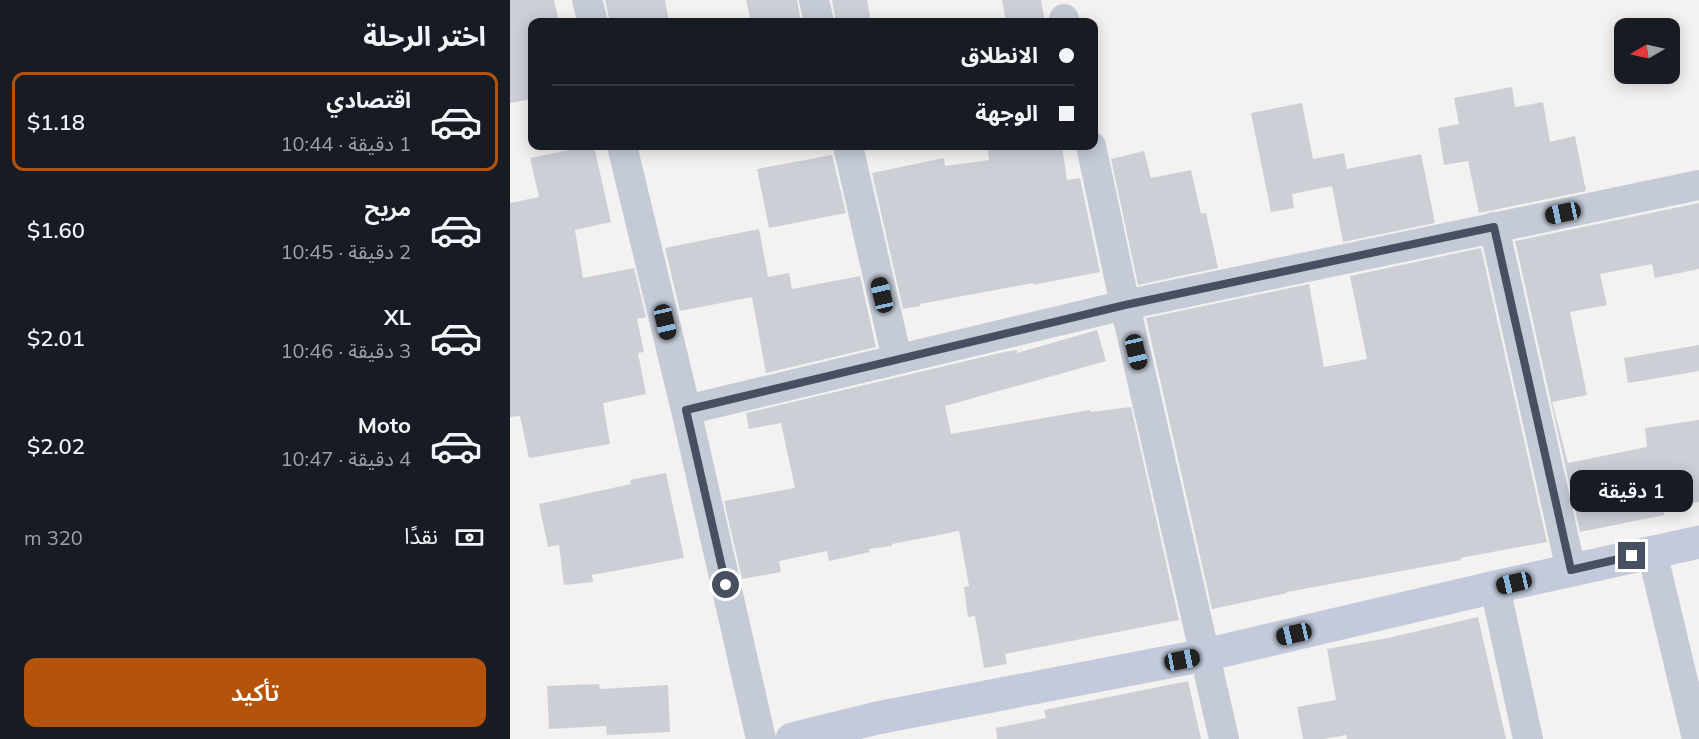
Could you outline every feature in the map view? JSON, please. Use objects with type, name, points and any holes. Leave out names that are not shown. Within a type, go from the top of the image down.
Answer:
[{"type":"main road","points":[[792,739],[877,718],[1205,655],[1699,542]]},
{"type":"street","points":[[587,0],[591,18]]},
{"type":"street","points":[[814,0],[818,18]]},
{"type":"street","points":[[623,150],[686,410],[761,739]]},
{"type":"street","points":[[849,150],[897,359]]},
{"type":"street","points":[[1092,150],[1224,739]]},
{"type":"street","points":[[686,410],[1125,305],[1699,185]]},
{"type":"street","points":[[1494,227],[1571,570]]},
{"type":"street","points":[[1652,552],[1697,739]]},
{"type":"street","points":[[1495,587],[1528,739]]},
{"type":"building","points":[[510,0],[554,0],[558,18],[528,18],[528,100],[510,103]]},
{"type":"building","points":[[605,0],[665,0],[668,18],[609,18]]},
{"type":"building","points":[[746,0],[797,0],[800,18],[750,18]]},
{"type":"building","points":[[832,0],[867,0],[870,18],[835,18]]},
{"type":"building","points":[[1002,0],[1041,0],[1044,18],[1005,18]]},
{"type":"building","points":[[1512,87],[1515,107],[1543,102],[1550,142],[1575,136],[1586,191],[1479,213],[1468,161],[1444,165],[1438,128],[1459,124],[1454,98]]},
{"type":"building","points":[[1302,103],[1313,159],[1344,153],[1347,169],[1421,154],[1435,223],[1343,242],[1332,186],[1292,194],[1294,208],[1271,212],[1251,113]]},
{"type":"building","points":[[569,150],[595,150],[611,222],[575,230],[583,278],[634,268],[646,317],[637,319],[644,352],[638,353],[646,394],[603,403],[610,444],[529,458],[520,416],[510,417],[510,203],[539,197],[530,158]]},
{"type":"building","points":[[988,150],[1063,150],[1067,180],[1080,178],[1100,272],[903,309],[872,173],[944,158],[945,166],[989,160]]},
{"type":"building","points":[[1144,151],[1151,178],[1191,170],[1201,214],[1206,213],[1218,268],[1138,285],[1111,159]]},
{"type":"building","points":[[832,155],[846,213],[769,228],[757,169]]},
{"type":"building","points":[[1699,203],[1699,269],[1655,278],[1652,264],[1600,274],[1607,305],[1570,312],[1587,395],[1552,402],[1568,463],[1647,447],[1645,428],[1699,420],[1699,502],[1663,507],[1664,515],[1580,532],[1515,241]]},
{"type":"building","points":[[759,229],[768,277],[789,273],[792,289],[860,276],[876,347],[766,373],[752,297],[680,311],[665,248]]},
{"type":"building","points":[[1481,248],[1547,542],[1287,592],[1212,609],[1146,318],[1309,284],[1324,367],[1367,359],[1350,276]]},
{"type":"building","points":[[1097,330],[1106,361],[945,406],[951,434],[1090,410],[1091,412],[1131,407],[1179,620],[1005,654],[1007,664],[984,668],[975,616],[968,617],[964,587],[969,586],[959,531],[869,549],[870,552],[829,561],[827,551],[779,561],[781,572],[742,579],[724,501],[795,488],[781,423],[749,429],[746,413],[1004,352],[1017,350],[1017,353]]},
{"type":"building","points":[[1699,345],[1699,371],[1628,383],[1624,358]]},
{"type":"building","points":[[666,473],[684,558],[592,575],[593,582],[564,585],[559,545],[548,547],[539,504],[631,484],[630,480]]},
{"type":"building","points":[[1478,617],[1506,739],[1347,739],[1346,735],[1324,739],[1303,739],[1297,707],[1336,700],[1327,649],[1388,638]]},
{"type":"building","points":[[1188,681],[1201,739],[997,739],[996,728],[1046,718],[1044,710]]},
{"type":"building","points":[[599,684],[600,689],[668,685],[670,732],[607,735],[606,726],[549,729],[547,686]]},
{"type":"route","points":[[726,585],[686,410],[1125,305],[1494,227],[1571,570],[1632,556]]}]
